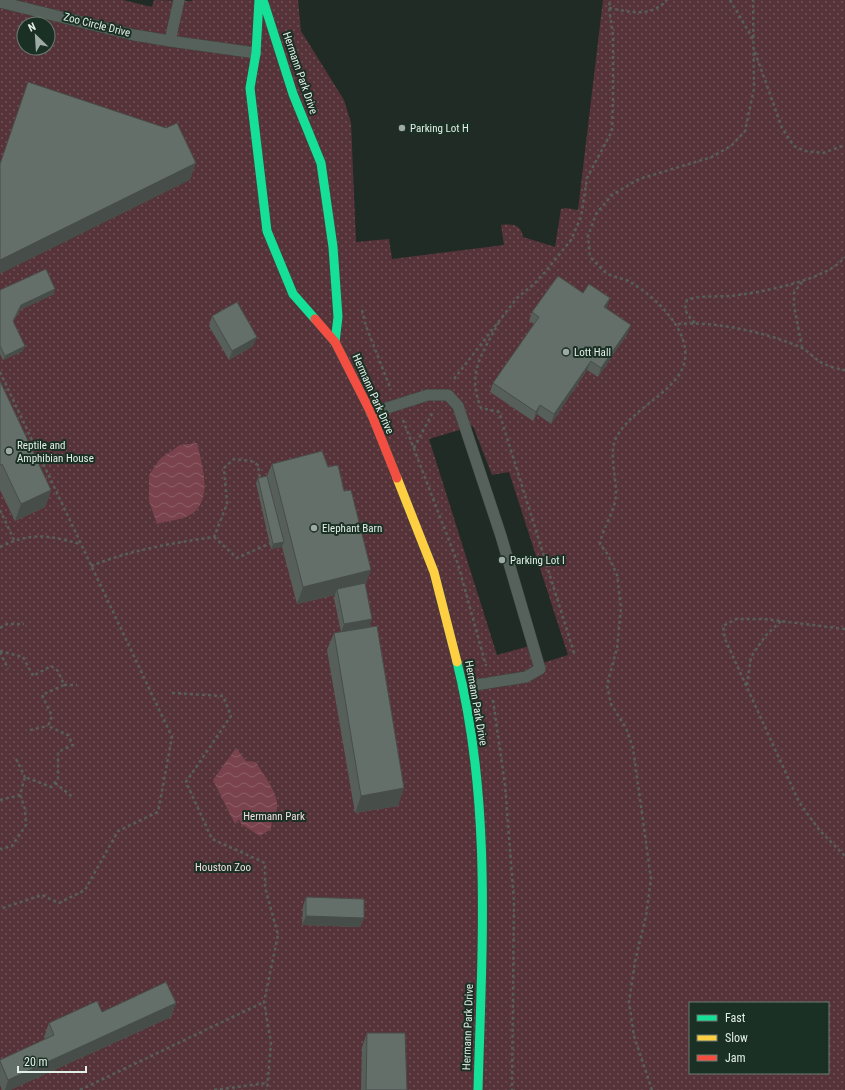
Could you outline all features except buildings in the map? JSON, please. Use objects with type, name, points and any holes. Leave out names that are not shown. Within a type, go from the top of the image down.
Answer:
[{"type":"street","name":"Hermann Park Drive","points":[[259,0],[256,53],[250,88],[267,231],[293,294],[336,342],[371,413],[434,572],[463,687],[474,758],[480,837],[482,949],[478,1090]]},
{"type":"street","name":"Hermann Park Drive","points":[[263,0],[293,94],[321,163],[333,247],[338,317],[336,342]]},
{"type":"lane","points":[[170,41],[179,0]]},
{"type":"lane","name":"Zoo Circle Drive","points":[[0,2],[134,35],[256,53]]},
{"type":"lane","points":[[371,413],[428,395],[448,395],[458,406],[501,536],[540,669],[526,677],[463,687]]},
{"type":"path","points":[[414,448],[441,395],[517,298],[534,284],[571,240],[581,217],[587,178],[612,131],[614,100],[613,35],[609,8],[610,0]]},
{"type":"path","points":[[609,8],[641,14],[661,6],[667,0]]},
{"type":"path","points":[[730,0],[753,40]]},
{"type":"path","points":[[652,1090],[634,1036],[630,1002],[635,962],[646,916],[651,879],[633,748],[626,728],[611,704],[607,685],[617,648],[621,608],[617,575],[608,555],[600,544],[602,532],[613,510],[616,493],[613,462],[615,439],[628,422],[677,378],[686,360],[684,344],[678,324],[658,303],[631,283],[606,273],[590,257],[588,236],[596,214],[612,195],[639,179],[712,157],[732,145],[745,131],[754,89],[753,0]]},
{"type":"path","points":[[754,48],[782,128],[794,146],[805,151],[823,153],[845,145]]},
{"type":"path","points":[[695,323],[686,314],[685,307],[687,300],[695,297],[731,296],[802,282],[833,268],[845,257]]},
{"type":"path","points":[[802,282],[794,293],[794,306],[802,347]]},
{"type":"path","points":[[502,316],[477,365],[474,385],[481,408],[499,412],[576,656]]},
{"type":"path","points":[[678,324],[695,323],[744,331],[780,339],[802,347],[820,362],[845,370]]},
{"type":"path","points":[[0,372],[172,737],[158,812],[118,831],[85,890],[59,903],[42,895],[0,909]]},
{"type":"path","points":[[214,537],[227,504],[224,468],[234,459],[251,461],[258,465],[261,485]]},
{"type":"path","points":[[0,510],[14,540]]},
{"type":"path","points":[[0,547],[14,540],[36,535],[55,537],[81,544]]},
{"type":"path","points":[[91,566],[167,543],[214,537],[237,558],[274,541]]},
{"type":"path","points":[[845,629],[764,619],[736,619],[723,626],[725,639],[799,802],[820,831],[845,856]]},
{"type":"path","points":[[747,685],[751,657],[766,634],[781,621]]},
{"type":"path","points":[[0,628],[7,624],[24,624]]},
{"type":"path","points":[[0,651],[22,656],[33,676],[51,666],[58,671],[64,684]]},
{"type":"path","points":[[0,651],[8,669]]},
{"type":"path","points":[[48,726],[52,716],[42,695],[64,684],[77,685]]},
{"type":"path","points":[[172,693],[223,696],[231,716],[186,782],[212,839],[265,863],[265,888],[278,935],[264,1002],[271,1043],[267,1090]]},
{"type":"path","points":[[25,777],[51,787],[58,780],[58,752],[73,745],[68,735],[48,726],[30,730]]},
{"type":"path","points":[[0,849],[12,846],[26,825],[25,809],[20,795],[25,777],[16,759]]},
{"type":"path","points":[[55,783],[74,798]]},
{"type":"path","points":[[0,800],[20,795]]},
{"type":"path","points":[[80,1090],[264,1002]]},
{"type":"path","points":[[214,1090],[267,1083]]},
{"type":"green space","name":"Hermann Park","points":[[0,0],[123,0],[152,7],[154,0],[298,0],[301,31],[344,100],[351,123],[356,242],[389,239],[392,259],[504,245],[501,225],[512,225],[518,227],[523,237],[555,247],[561,209],[566,208],[578,210],[603,0],[845,0],[845,1090],[0,1090]],"holes":[[[473,426],[492,475],[509,472],[568,655],[539,664],[533,645],[497,655],[429,439]]]},
{"type":"water","points":[[197,443],[204,482],[202,501],[197,509],[190,515],[157,524],[149,501],[149,475],[160,459],[180,445]]},
{"type":"water","points":[[236,748],[246,761],[256,762],[276,796],[277,808],[271,829],[260,836],[241,824],[239,819],[235,824],[213,780]]},
{"type":"traffic: fast","points":[[259,0],[256,53],[250,88],[267,231],[293,294],[315,319]]},
{"type":"traffic: fast","points":[[264,3],[293,94],[321,163],[333,247],[338,317],[335,342]]},
{"type":"traffic: fast","points":[[457,662],[468,714],[476,768],[480,821],[482,929],[478,1090]]},
{"type":"traffic: slow","points":[[397,478],[434,572],[457,662]]},
{"type":"traffic: jam","points":[[315,319],[335,342],[371,413],[397,478]]},
{"type":"place","name":"Parking Lot H","points":[[402,128]]},
{"type":"place","name":"Lott Hall","points":[[566,352]]},
{"type":"place","name":"Reptile and Amphibian House","points":[[9,451]]},
{"type":"place","name":"Elephant Barn","points":[[314,528]]},
{"type":"place","name":"Parking Lot I","points":[[502,560]]},
{"type":"park label","name":"Houston Zoo","points":[[223,867]]}]
